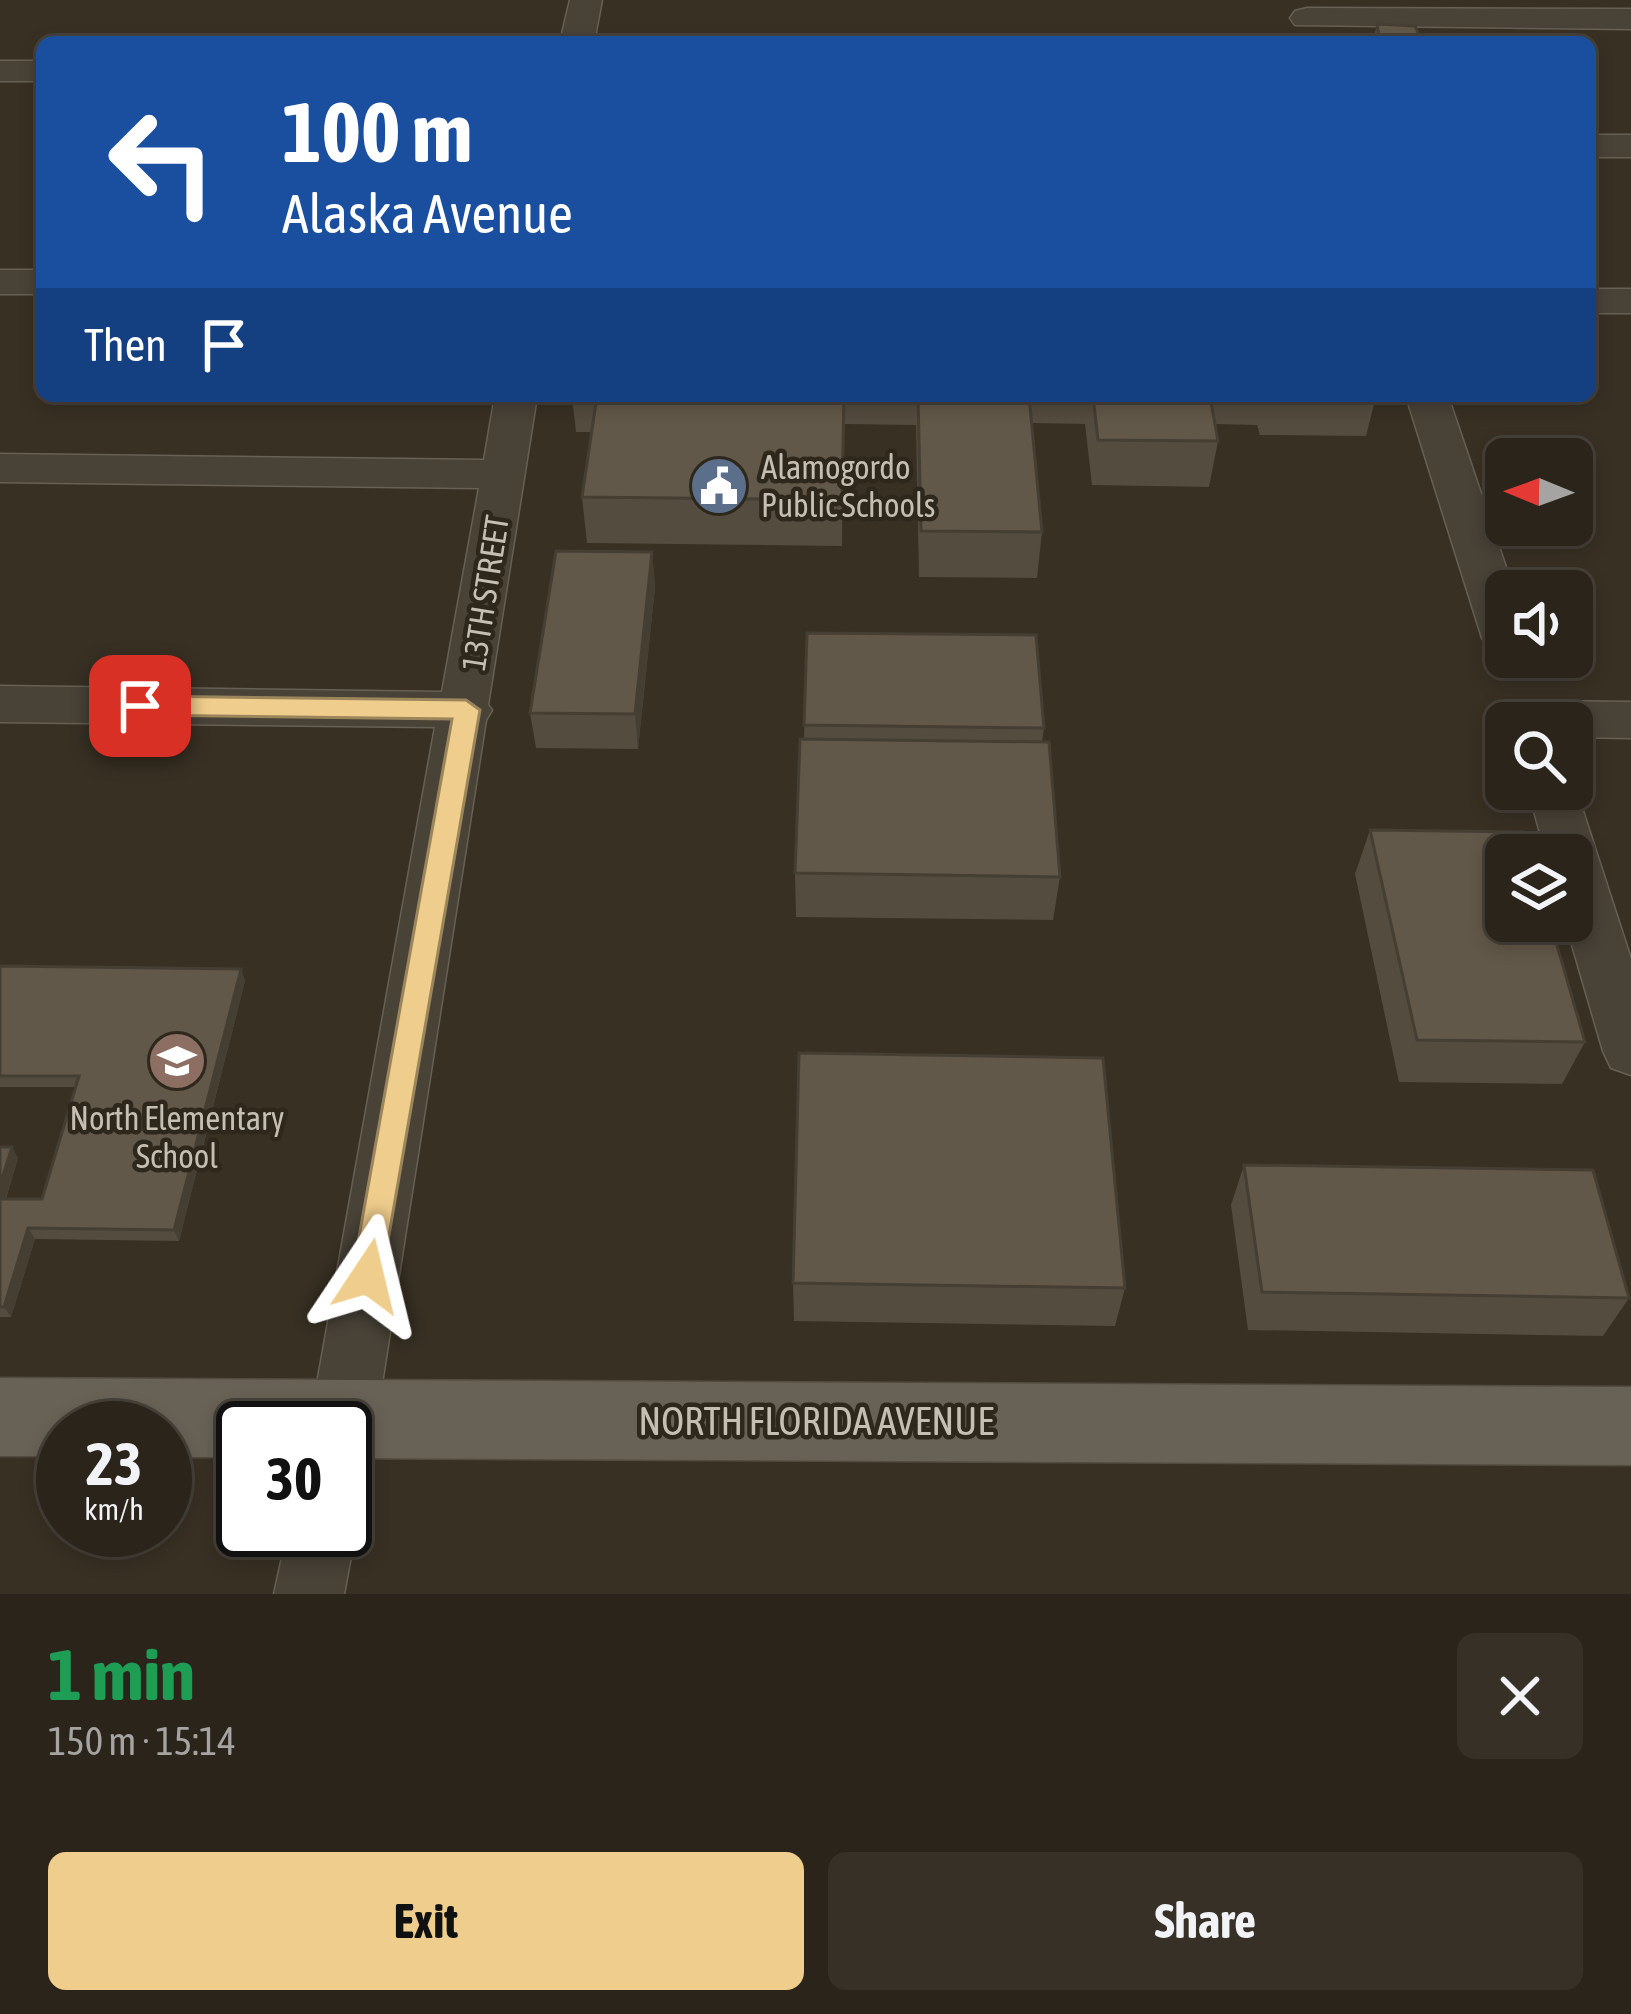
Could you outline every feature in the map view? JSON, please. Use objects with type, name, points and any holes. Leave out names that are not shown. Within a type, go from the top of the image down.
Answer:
[{"type":"main road","name":"NORTH FLORIDA AVENUE","points":[[0,1417],[216,1421]]},
{"type":"main road","name":"NORTH FLORIDA AVENUE","points":[[372,1423],[1631,1426]]},
{"type":"street","points":[[578,36],[586,0]]},
{"type":"street","points":[[1307,20],[1631,20]]},
{"type":"street","points":[[0,70],[36,71]]},
{"type":"street","points":[[1596,146],[1631,146]]},
{"type":"street","points":[[0,282],[36,283]]},
{"type":"street","points":[[1596,301],[1631,301]]},
{"type":"street","name":"13TH STREET","points":[[347,1401],[515,402]]},
{"type":"street","points":[[1429,402],[1485,574]]},
{"type":"street","points":[[0,468],[504,474]]},
{"type":"street","points":[[0,704],[466,710]]},
{"type":"street","points":[[1593,720],[1631,720]]},
{"type":"street","points":[[1559,810],[1629,1035]]},
{"type":"street","points":[[309,1594],[317,1557]]},
{"type":"building","points":[[1377,24],[1415,26],[1419,36],[1379,36]]},
{"type":"building","points":[[596,402],[844,402],[842,500],[582,497]]},
{"type":"building","points":[[918,402],[1030,402],[1042,532],[921,531]]},
{"type":"building","points":[[1094,402],[1211,402],[1218,441],[1098,440]]},
{"type":"building","points":[[556,551],[652,552],[635,714],[530,713]]},
{"type":"building","points":[[807,633],[1036,635],[1044,728],[804,725]]},
{"type":"building","points":[[800,739],[1049,742],[1060,877],[795,873]]},
{"type":"building","points":[[1370,830],[1524,832],[1485,834],[1485,942],[1556,942],[1585,1042],[1417,1040]]},
{"type":"building","points":[[0,966],[241,969],[174,1230],[28,1228],[4,1307],[0,1307],[0,1199],[42,1199],[79,1076],[0,1076]]},
{"type":"building","points":[[799,1053],[1103,1058],[1125,1288],[793,1283]]},
{"type":"building","points":[[0,1147],[12,1147],[0,1185]]},
{"type":"building","points":[[1244,1165],[1593,1170],[1629,1298],[1262,1292]]},
{"type":"place","name":"Alamogordo Public Schools","points":[[719,486]]},
{"type":"place","name":"North Elementary School","points":[[177,1061]]},
{"type":"route","points":[[140,706],[466,710],[368,1276]]}]
